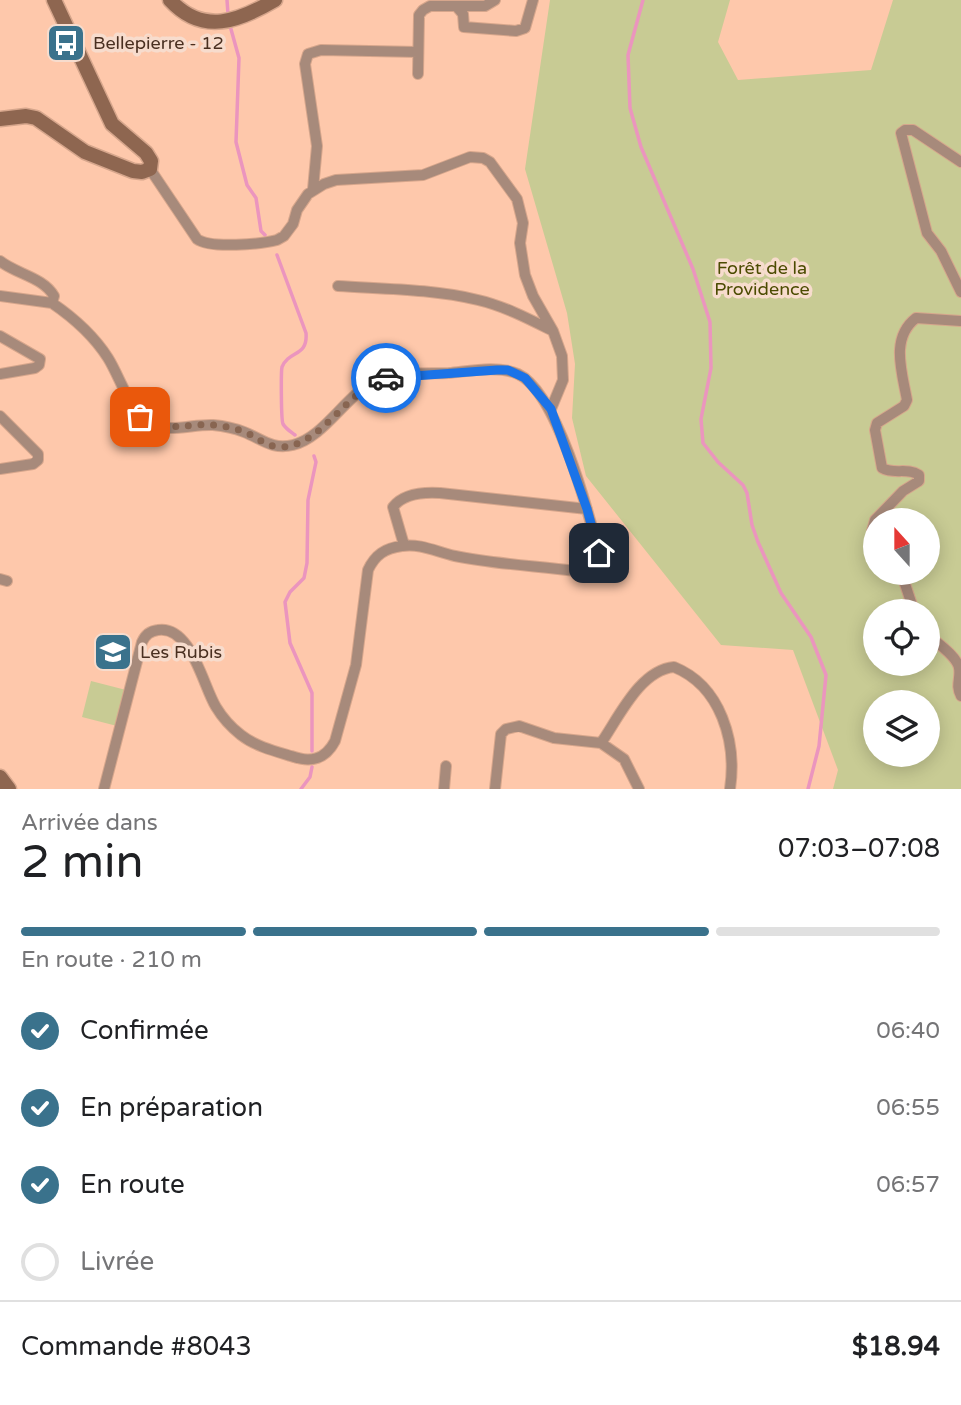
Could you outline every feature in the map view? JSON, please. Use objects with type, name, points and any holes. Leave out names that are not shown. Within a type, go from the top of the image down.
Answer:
[{"type":"main road","points":[[0,119],[26,116],[36,118],[85,152],[133,171],[150,169],[151,161],[146,153],[113,124],[54,0]]},
{"type":"main road","points":[[170,0],[191,17],[226,22],[275,0]]},
{"type":"main road","points":[[0,777],[9,789]]},
{"type":"street","points":[[418,75],[419,15],[423,10],[430,6],[485,6],[495,0]]},
{"type":"street","points":[[457,7],[463,14],[464,27],[516,31],[525,28],[533,0]]},
{"type":"street","points":[[313,189],[317,146],[305,64],[308,54],[321,50],[418,52]]},
{"type":"street","points":[[961,162],[913,130],[901,133],[928,233],[942,251],[961,292]]},
{"type":"street","points":[[150,169],[192,234],[202,243],[209,244],[278,240],[289,231],[303,199],[313,189],[336,180],[423,175],[470,157],[490,162],[517,199],[523,222],[520,243],[525,275],[533,296],[554,331],[564,368],[563,380],[551,409]]},
{"type":"street","points":[[0,261],[50,289],[54,296],[52,303]]},
{"type":"street","points":[[338,286],[422,292],[479,300],[554,331]]},
{"type":"street","points":[[0,296],[52,303],[70,315],[107,355],[140,417],[150,424],[163,428],[208,425],[226,427],[245,432],[268,445],[292,445],[302,442],[376,381],[408,375],[508,370],[525,378],[551,409],[587,509],[599,553],[593,565],[575,571],[456,556],[422,546],[404,545],[388,549],[374,558],[368,570],[356,665],[335,741],[323,757],[303,761],[263,747],[242,736],[217,709],[187,646],[172,632],[161,629],[149,633],[142,642],[104,789]]},
{"type":"street","points":[[887,508],[919,481],[919,475],[915,472],[889,472],[881,468],[875,430],[877,423],[904,406],[906,400],[899,356],[900,343],[908,324],[916,317],[954,318],[961,321]]},
{"type":"street","points":[[0,336],[40,359],[35,368],[0,374]]},
{"type":"street","points":[[0,416],[38,454],[38,460],[33,464],[0,470]]},
{"type":"street","points":[[404,545],[393,507],[401,500],[421,493],[587,509]]},
{"type":"street","points":[[940,647],[955,661],[959,670],[957,685],[961,696]]},
{"type":"street","points":[[601,743],[640,685],[658,670],[674,667],[693,678],[705,690],[723,719],[731,761],[730,789]]},
{"type":"street","points":[[495,789],[500,740],[506,729],[519,726],[554,738],[601,743],[624,759],[639,789]]},
{"type":"street","points":[[444,789],[446,766]]},
{"type":"green space","name":"Forêt de la Providence","points":[[550,0],[730,0],[718,42],[738,80],[871,70],[893,0],[961,0],[961,789],[833,789],[838,770],[793,650],[721,645],[586,476],[572,418],[575,364],[567,313],[525,169]]},
{"type":"green space","points":[[91,681],[126,690],[117,726],[82,717]]},
{"type":"waterway","points":[[227,0],[228,14]]},
{"type":"waterway","points":[[643,0],[628,55],[630,108],[641,147],[693,269],[710,322],[711,368],[701,419],[703,443],[718,462],[743,485],[758,542],[781,593],[811,637],[826,675],[819,746],[808,789]]},
{"type":"waterway","points":[[229,22],[239,58],[236,142],[247,185],[256,198],[261,231],[265,235]]},
{"type":"waterway","points":[[277,255],[306,333],[304,346],[282,367],[282,421],[295,435]]},
{"type":"waterway","points":[[312,751],[312,693],[290,643],[285,602],[290,592],[304,578],[307,563],[308,500],[316,462],[314,456]]},
{"type":"waterway","points":[[301,789],[310,777],[312,767]]},
{"type":"way so far","points":[[140,417],[163,428],[208,425],[226,427],[245,432],[268,445],[280,447],[302,442],[367,386],[386,378]]},
{"type":"place","name":"Bellepierre - 12","points":[[66,43]]},
{"type":"place","name":"Les Rubis","points":[[113,652]]},
{"type":"route","points":[[386,378],[497,370],[508,370],[525,378],[551,409],[587,509],[599,553]]}]
